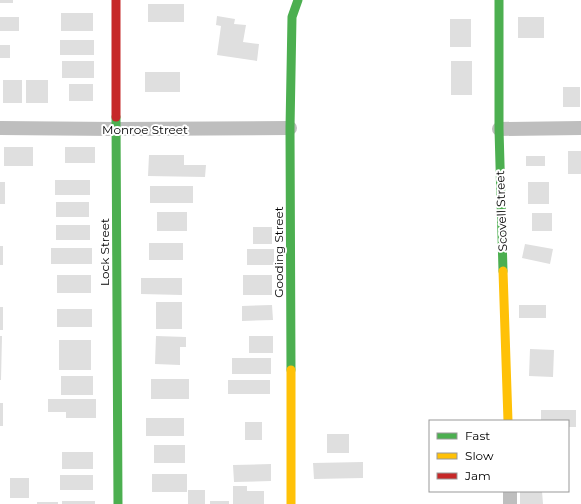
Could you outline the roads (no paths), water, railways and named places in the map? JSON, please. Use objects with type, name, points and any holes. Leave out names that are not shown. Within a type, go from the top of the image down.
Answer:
[{"type":"street","name":"Lock Street","points":[[116,0],[118,504]]},
{"type":"street","name":"Gooding Street","points":[[291,504],[290,128],[292,17],[298,0]]},
{"type":"street","name":"Scovell Street","points":[[499,0],[499,129],[508,420]]},
{"type":"street","name":"Monroe Street","points":[[0,128],[290,128]]},
{"type":"street","points":[[499,129],[581,128]]},
{"type":"street","points":[[510,492],[510,504]]}]
